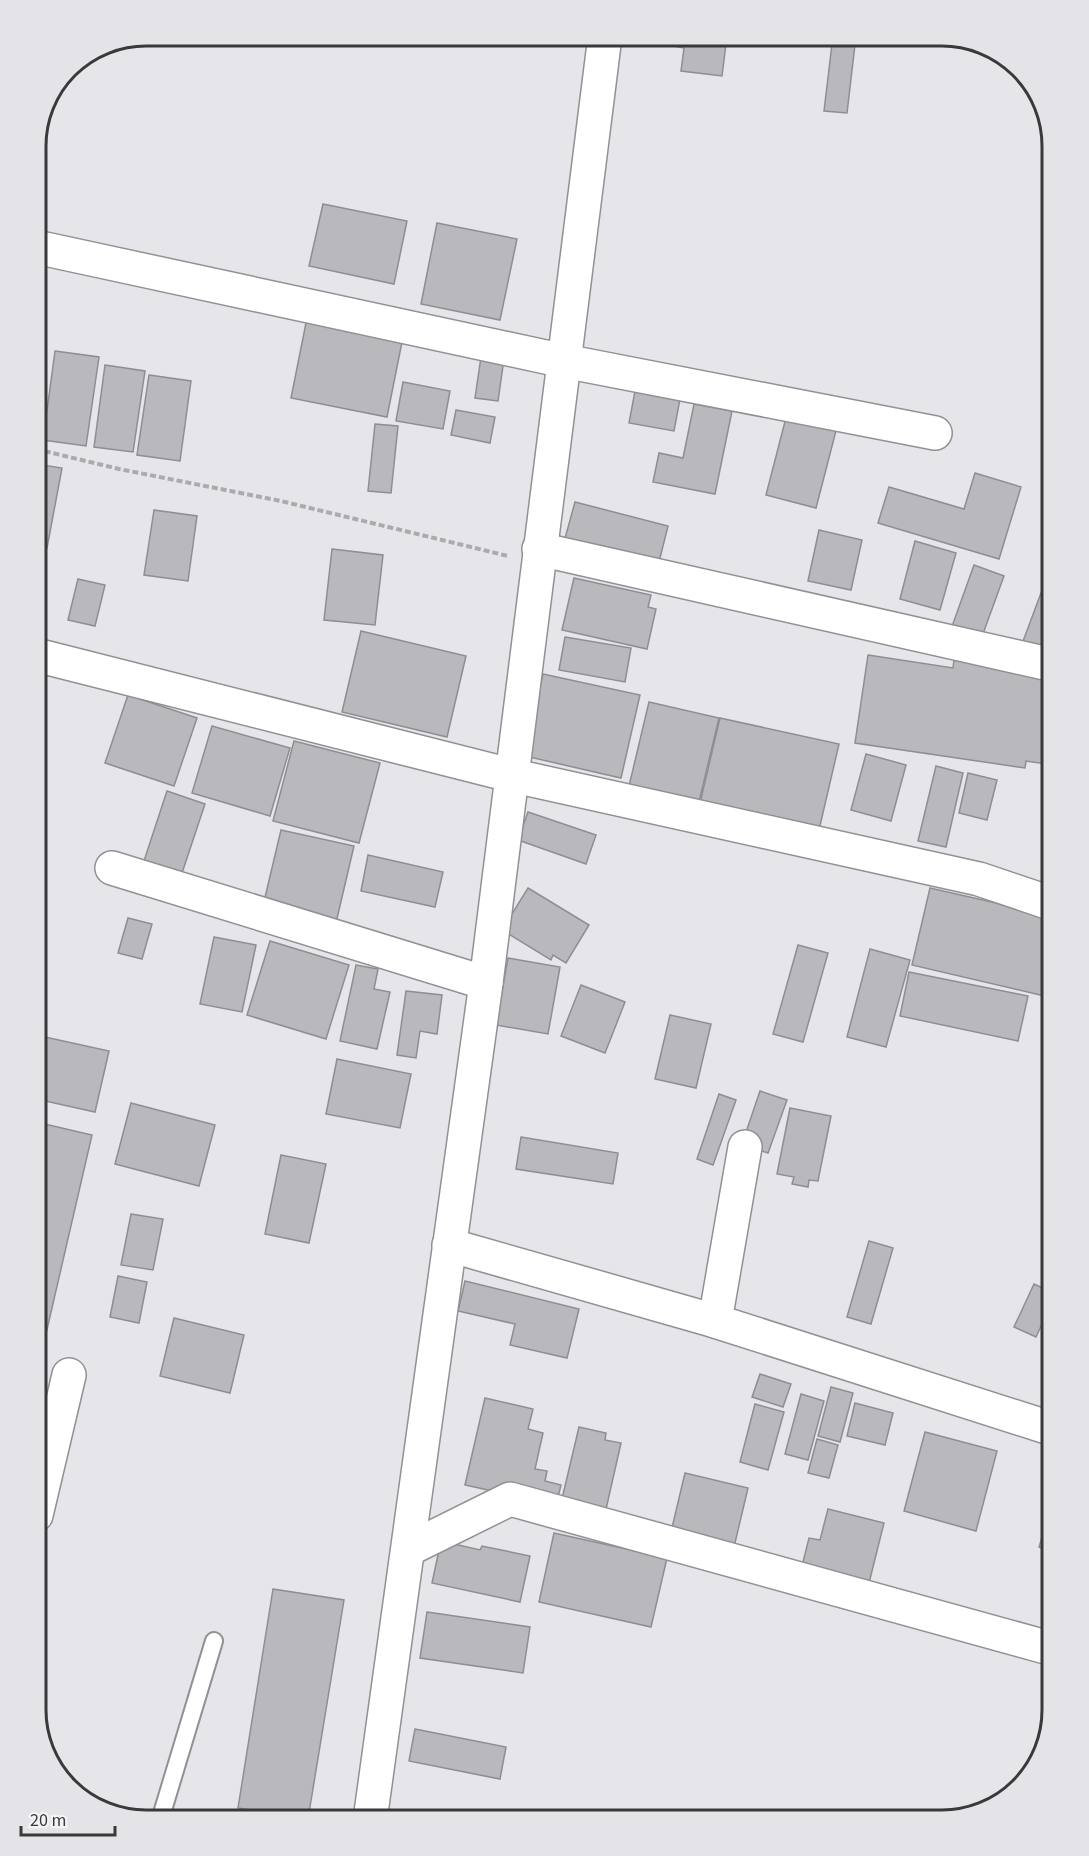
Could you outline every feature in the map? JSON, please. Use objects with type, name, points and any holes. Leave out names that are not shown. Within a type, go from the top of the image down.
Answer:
[{"type":"street","points":[[372,1809],[486,983],[510,775],[604,47]]},
{"type":"street","points":[[47,249],[564,361],[935,433]]},
{"type":"street","points":[[538,556],[1042,663]]},
{"type":"street","points":[[47,658],[510,775],[979,879],[1042,900]]},
{"type":"street","points":[[112,868],[486,983]]},
{"type":"street","points":[[715,1321],[745,1147]]},
{"type":"street","points":[[449,1245],[715,1321],[1042,1425]]},
{"type":"street","points":[[46,1472],[69,1374]]},
{"type":"street","points":[[409,1549],[510,1499],[1042,1646]]},
{"type":"lane","points":[[163,1809],[214,1641]]},
{"type":"path","points":[[47,452],[119,469],[538,556]]},
{"type":"building","points":[[677,47],[726,47],[722,76],[681,71],[684,48]]},
{"type":"building","points":[[832,47],[855,47],[847,113],[824,111]]},
{"type":"building","points":[[323,204],[407,221],[394,284],[309,266]]},
{"type":"building","points":[[437,223],[517,239],[500,320],[421,304]]},
{"type":"building","points":[[307,318],[403,337],[387,417],[291,398]]},
{"type":"building","points":[[55,351],[99,357],[86,446],[47,441],[47,412]]},
{"type":"building","points":[[481,357],[504,359],[498,401],[475,398]]},
{"type":"building","points":[[105,365],[145,371],[133,452],[94,447]]},
{"type":"building","points":[[149,375],[191,381],[180,461],[137,455]]},
{"type":"building","points":[[403,382],[450,391],[443,429],[396,421]]},
{"type":"building","points":[[635,391],[680,399],[674,431],[629,423]]},
{"type":"building","points":[[694,404],[732,411],[715,494],[653,482],[659,453],[683,458]]},
{"type":"building","points":[[789,406],[839,419],[816,508],[766,495]]},
{"type":"building","points":[[456,410],[495,417],[490,443],[451,435]]},
{"type":"building","points":[[375,424],[398,426],[391,493],[368,491]]},
{"type":"building","points":[[47,466],[62,468],[47,548]]},
{"type":"building","points":[[975,473],[1021,487],[999,559],[878,523],[889,487],[964,509]]},
{"type":"building","points":[[575,502],[668,526],[658,566],[564,542]]},
{"type":"building","points":[[154,510],[197,516],[188,581],[144,575]]},
{"type":"building","points":[[819,530],[862,540],[851,590],[808,581]]},
{"type":"building","points":[[915,541],[956,553],[940,610],[900,599]]},
{"type":"building","points":[[332,549],[383,555],[375,625],[324,620]]},
{"type":"building","points":[[974,565],[1004,576],[980,642],[950,632]]},
{"type":"building","points":[[574,578],[651,595],[648,607],[656,609],[647,649],[562,630]]},
{"type":"building","points":[[78,579],[105,585],[95,626],[68,620]]},
{"type":"building","points":[[1042,590],[1042,651],[1022,644]]},
{"type":"building","points":[[361,631],[466,656],[447,737],[342,712]]},
{"type":"building","points":[[565,637],[631,648],[625,682],[559,670]]},
{"type":"building","points":[[868,655],[953,668],[954,660],[1042,676],[1042,763],[1026,761],[1025,768],[855,743]]},
{"type":"building","points":[[543,674],[640,695],[621,778],[525,756]]},
{"type":"building","points":[[128,695],[197,718],[174,786],[105,763]]},
{"type":"building","points":[[649,702],[719,718],[699,802],[629,786]]},
{"type":"building","points":[[720,718],[839,744],[819,830],[700,803]]},
{"type":"building","points":[[212,726],[290,748],[270,816],[192,793]]},
{"type":"building","points":[[294,741],[380,763],[359,843],[273,821]]},
{"type":"building","points":[[866,754],[906,765],[891,821],[851,810]]},
{"type":"building","points":[[936,766],[963,773],[946,847],[918,841]]},
{"type":"building","points":[[968,773],[997,780],[987,820],[959,813]]},
{"type":"building","points":[[167,791],[205,804],[180,879],[142,867]]},
{"type":"building","points":[[528,812],[596,835],[586,864],[518,840]]},
{"type":"building","points":[[281,830],[354,846],[335,927],[262,910]]},
{"type":"building","points":[[368,855],[443,872],[435,907],[361,891]]},
{"type":"building","points":[[528,888],[589,925],[566,963],[553,955],[551,960],[502,930]]},
{"type":"building","points":[[930,888],[1042,913],[1042,995],[912,965]]},
{"type":"building","points":[[128,918],[152,924],[142,959],[118,953]]},
{"type":"building","points":[[214,937],[256,945],[242,1012],[200,1004]]},
{"type":"building","points":[[270,941],[349,965],[326,1039],[247,1015]]},
{"type":"building","points":[[798,945],[828,953],[803,1042],[773,1034]]},
{"type":"building","points":[[870,949],[910,960],[886,1047],[847,1037]]},
{"type":"building","points":[[508,958],[560,967],[548,1034],[496,1025]]},
{"type":"building","points":[[356,965],[378,969],[374,989],[390,992],[377,1049],[340,1041]]},
{"type":"building","points":[[909,972],[1028,996],[1018,1041],[900,1016]]},
{"type":"building","points":[[581,985],[625,1002],[605,1053],[561,1036]]},
{"type":"building","points":[[406,991],[442,995],[437,1034],[420,1031],[416,1058],[397,1055]]},
{"type":"building","points":[[670,1015],[711,1024],[696,1088],[655,1079]]},
{"type":"building","points":[[46,1037],[109,1051],[95,1112],[46,1101]]},
{"type":"building","points":[[337,1059],[411,1074],[400,1128],[326,1114]]},
{"type":"building","points":[[760,1091],[787,1100],[768,1153],[742,1144]]},
{"type":"building","points":[[719,1094],[736,1100],[713,1165],[697,1159]]},
{"type":"building","points":[[131,1103],[215,1125],[199,1186],[115,1164]]},
{"type":"building","points":[[790,1108],[831,1116],[818,1181],[809,1180],[808,1187],[792,1184],[794,1177],[777,1174]]},
{"type":"building","points":[[46,1124],[92,1135],[46,1333]]},
{"type":"building","points":[[521,1137],[618,1153],[613,1184],[516,1169]]},
{"type":"building","points":[[281,1155],[326,1164],[309,1243],[265,1234]]},
{"type":"building","points":[[131,1214],[163,1219],[153,1270],[121,1265]]},
{"type":"building","points":[[869,1241],[893,1248],[871,1324],[847,1317]]},
{"type":"building","points":[[118,1276],[147,1282],[139,1323],[110,1317]]},
{"type":"building","points":[[465,1281],[579,1309],[567,1358],[510,1345],[515,1324],[458,1311]]},
{"type":"building","points":[[1034,1284],[1042,1288],[1042,1324],[1036,1337],[1014,1327]]},
{"type":"building","points":[[174,1318],[244,1335],[230,1393],[160,1376]]},
{"type":"building","points":[[760,1374],[791,1384],[783,1407],[752,1397]]},
{"type":"building","points":[[831,1387],[853,1393],[840,1442],[818,1436]]},
{"type":"building","points":[[801,1394],[824,1401],[808,1460],[785,1454]]},
{"type":"building","points":[[485,1398],[533,1409],[528,1429],[543,1433],[535,1469],[547,1471],[545,1481],[561,1485],[556,1505],[465,1485]]},
{"type":"building","points":[[855,1403],[893,1413],[885,1445],[847,1436]]},
{"type":"building","points":[[755,1404],[784,1412],[768,1470],[740,1462]]},
{"type":"building","points":[[579,1427],[606,1433],[605,1440],[621,1443],[604,1518],[561,1503]]},
{"type":"building","points":[[925,1432],[997,1451],[976,1531],[904,1511]]},
{"type":"building","points":[[817,1439],[838,1445],[829,1478],[808,1473]]},
{"type":"building","points":[[685,1473],[748,1488],[734,1547],[671,1532]]},
{"type":"building","points":[[828,1509],[884,1523],[867,1591],[800,1574],[809,1538],[820,1540]]},
{"type":"building","points":[[554,1533],[667,1558],[651,1627],[539,1602]]},
{"type":"building","points":[[441,1541],[480,1550],[482,1546],[530,1556],[520,1602],[432,1583]]},
{"type":"building","points":[[273,1589],[344,1600],[310,1809],[238,1808]]},
{"type":"building","points":[[427,1612],[530,1627],[523,1673],[420,1658]]},
{"type":"building","points":[[415,1729],[506,1747],[500,1779],[409,1761]]}]
